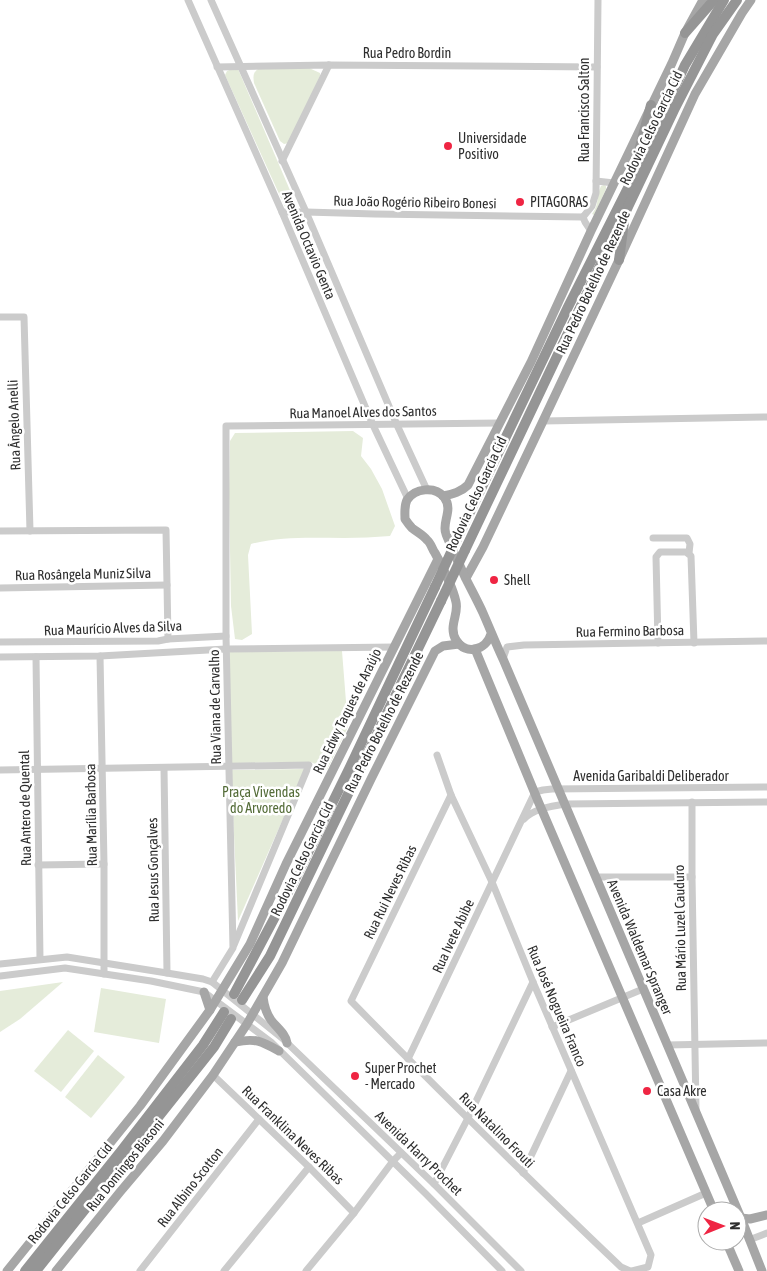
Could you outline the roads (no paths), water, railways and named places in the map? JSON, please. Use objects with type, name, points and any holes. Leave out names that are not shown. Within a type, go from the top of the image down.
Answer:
[{"type":"highway","points":[[685,33],[714,0]]},
{"type":"highway","name":"Rodovia Celso Garcia Cid","points":[[724,0],[685,65],[632,180],[572,299],[349,769],[238,997],[274,947],[674,110],[713,34],[737,0]]},
{"type":"highway","points":[[632,180],[651,106]]},
{"type":"highway","points":[[619,260],[625,212]]},
{"type":"highway","name":"Rodovia Celso Garcia Cid","points":[[25,1271],[228,1015],[214,1047],[36,1271]]},
{"type":"main road","points":[[492,634],[488,642],[482,647],[475,649],[466,648],[459,644],[453,630],[453,620],[457,604],[429,541],[411,527],[405,519],[404,511],[408,499],[420,491],[436,491],[443,496],[453,494],[468,485],[531,362],[685,33],[703,0]]},
{"type":"main road","name":"Rua Pedro Botelho de Rezende","points":[[466,578],[483,547],[543,421],[695,94],[751,0]]},
{"type":"main road","name":"Avenida Waldemar Spranger","points":[[443,496],[448,503],[448,515],[444,530],[483,612],[733,1201]]},
{"type":"main road","name":"Rua Edwy Taques de Araújo","points":[[222,990],[257,931],[286,864],[438,559]]},
{"type":"main road","name":"Rua Pedro Botelho de Rezende","points":[[263,997],[282,963],[435,651],[443,646],[459,644]]},
{"type":"main road","points":[[475,649],[710,1201]]},
{"type":"main road","points":[[7,1271],[140,1106],[194,1033],[222,990]]},
{"type":"main road","points":[[204,992],[210,1010]]},
{"type":"main road","points":[[213,1075],[263,997]]},
{"type":"main road","points":[[263,997],[265,1010],[285,1037],[287,1043]]},
{"type":"main road","points":[[235,1042],[248,1039],[261,1041],[280,1051]]},
{"type":"main road","name":"Rua Domingos Biasoni","points":[[56,1271],[163,1141],[213,1075]]},
{"type":"main road","points":[[747,1219],[767,1215]]},
{"type":"main road","name":"Avenida Waldemar Spranger","points":[[747,1235],[762,1271]]},
{"type":"main road","points":[[730,1251],[739,1271]]},
{"type":"street","name":"Avenida Octavio Genta","points":[[188,0],[282,212],[373,425],[408,499]]},
{"type":"street","name":"Avenida Octavio Genta","points":[[212,0],[427,490]]},
{"type":"street","name":"Rua Francisco Salton","points":[[583,217],[594,201],[596,181],[598,0]]},
{"type":"street","name":"Rua Pedro Bordin","points":[[218,68],[329,65],[597,67]]},
{"type":"street","points":[[282,161],[329,65]]},
{"type":"street","points":[[596,181],[614,183]]},
{"type":"street","points":[[282,212],[306,212]]},
{"type":"street","name":"Rua João Rogério Ribeiro Bonesi","points":[[306,212],[583,217]]},
{"type":"street","points":[[583,217],[591,231]]},
{"type":"street","name":"Rua Ângelo Anelli","points":[[0,317],[24,318],[30,531]]},
{"type":"street","points":[[543,421],[767,417]]},
{"type":"street","name":"Rua Manoel Alves dos Santos","points":[[226,426],[500,423]]},
{"type":"street","name":"Rua Viana de Carvalho","points":[[226,426],[226,649],[233,948]]},
{"type":"street","points":[[0,531],[166,530],[168,639]]},
{"type":"street","points":[[653,538],[686,538],[690,544],[694,643]]},
{"type":"street","points":[[658,643],[656,557],[660,552],[689,553]]},
{"type":"street","name":"Rua Rosângela Muniz Silva","points":[[0,588],[167,585]]},
{"type":"street","name":"Rua Maurício Alves da Silva","points":[[0,642],[158,641],[226,636]]},
{"type":"street","name":"Rua Fermino Barbosa","points":[[503,659],[507,647],[512,646],[767,641]]},
{"type":"street","points":[[0,657],[100,656],[226,649],[394,648]]},
{"type":"street","name":"Rua Marília Barbosa","points":[[100,656],[104,974]]},
{"type":"street","name":"Rua Antero de Quental","points":[[36,657],[40,959]]},
{"type":"street","name":"Rua José Nogueira Franco","points":[[437,756],[451,795],[492,882],[552,1028],[652,1255],[648,1266]]},
{"type":"street","points":[[0,770],[309,765],[233,948],[212,982],[67,957],[0,964]]},
{"type":"street","name":"Rua Jesus Gonçalves","points":[[164,768],[167,973]]},
{"type":"street","name":"Avenida Garibaldi Deliberador","points":[[535,792],[558,789],[767,787]]},
{"type":"street","name":"Rua Ivete Abibe","points":[[408,1059],[535,792]]},
{"type":"street","name":"Rua Rui Neves Ribas","points":[[351,1000],[451,795]]},
{"type":"street","name":"Rua Mário Luzel Cauduro","points":[[692,802],[696,1114]]},
{"type":"street","name":"Avenida Garibaldi Deliberador","points":[[542,808],[565,804],[767,802]]},
{"type":"street","name":"Rua Ivete Abibe","points":[[520,823],[529,814],[542,808]]},
{"type":"street","points":[[38,866],[104,864]]},
{"type":"street","points":[[596,877],[692,877]]},
{"type":"street","points":[[0,976],[65,968],[151,981],[204,992]]},
{"type":"street","name":"Avenida Harry Prochet","points":[[212,982],[287,1043],[434,1184],[517,1269]]},
{"type":"street","points":[[434,1184],[533,982]]},
{"type":"street","points":[[552,1028],[643,989]]},
{"type":"street","name":"Avenida Harry Prochet","points":[[204,992],[265,1037],[280,1051],[502,1271]]},
{"type":"street","name":"Rua Natalino Frouti","points":[[351,1000],[523,1173],[621,1267],[631,1271],[648,1266]]},
{"type":"street","points":[[280,1051],[287,1043]]},
{"type":"street","points":[[667,1045],[767,1043]]},
{"type":"street","points":[[523,1173],[571,1071]]},
{"type":"street","name":"Rua Franklina Neves Ribas","points":[[213,1075],[309,1166],[354,1213]]},
{"type":"street","name":"Rua Albino Scotton","points":[[140,1271],[259,1119]]},
{"type":"street","points":[[306,1271],[401,1153]]},
{"type":"street","points":[[224,1271],[309,1166]]},
{"type":"street","points":[[638,1223],[706,1193]]},
{"type":"street","points":[[749,1240],[767,1233]]},
{"type":"place","name":"Universidade Positivo","points":[[448,146]]},
{"type":"place","name":"PITAGORAS","points":[[520,202]]},
{"type":"place","name":"Shell","points":[[494,580]]},
{"type":"place","name":"Super Prochet - Mercado","points":[[355,1076]]},
{"type":"place","name":"Casa Akre","points":[[647,1091]]},
{"type":"park label","name":"Praça Vivendas do Arvoredo","points":[[261,800]]}]
